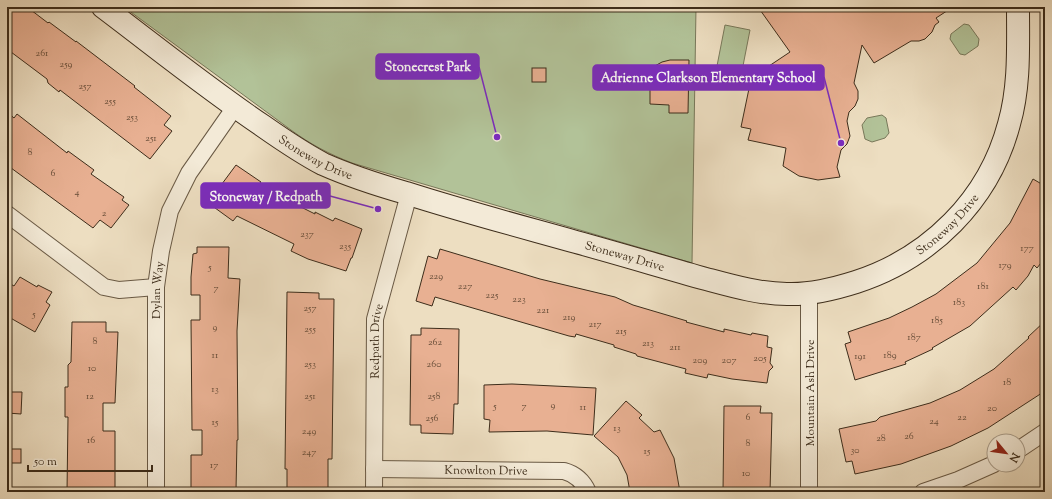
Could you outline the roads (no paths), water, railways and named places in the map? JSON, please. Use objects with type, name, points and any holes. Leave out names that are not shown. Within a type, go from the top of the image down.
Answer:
[{"type":"street","name":"Stoneway Drive","points":[[103,7],[234,107],[292,146],[322,163],[357,178],[729,285],[785,294],[809,294],[842,287],[877,275],[902,262],[926,246],[949,227],[970,204],[998,155],[1009,127],[1016,96],[1018,66],[1018,7]]},
{"type":"street","name":"Dylan Way","points":[[156,492],[156,287],[170,210],[189,172],[234,107]]},
{"type":"street","name":"Redpath Drive","points":[[374,492],[375,319],[409,194]]},
{"type":"street","points":[[8,219],[104,287],[119,290],[156,287]]},
{"type":"street","name":"Mountain Ash Drive","points":[[809,294],[810,492]]},
{"type":"street","points":[[1026,445],[1045,432]]},
{"type":"street","points":[[923,492],[958,480],[986,468]]},
{"type":"street","name":"Knowlton Drive","points":[[374,469],[564,471],[574,474],[586,487],[588,492]]},
{"type":"place","name":"Stonecrest Park","points":[[497,137]]},
{"type":"place","name":"Adrienne Clarkson Elementary School","points":[[841,143]]},
{"type":"place","name":"Stoneway / Redpath","points":[[378,209]]}]
